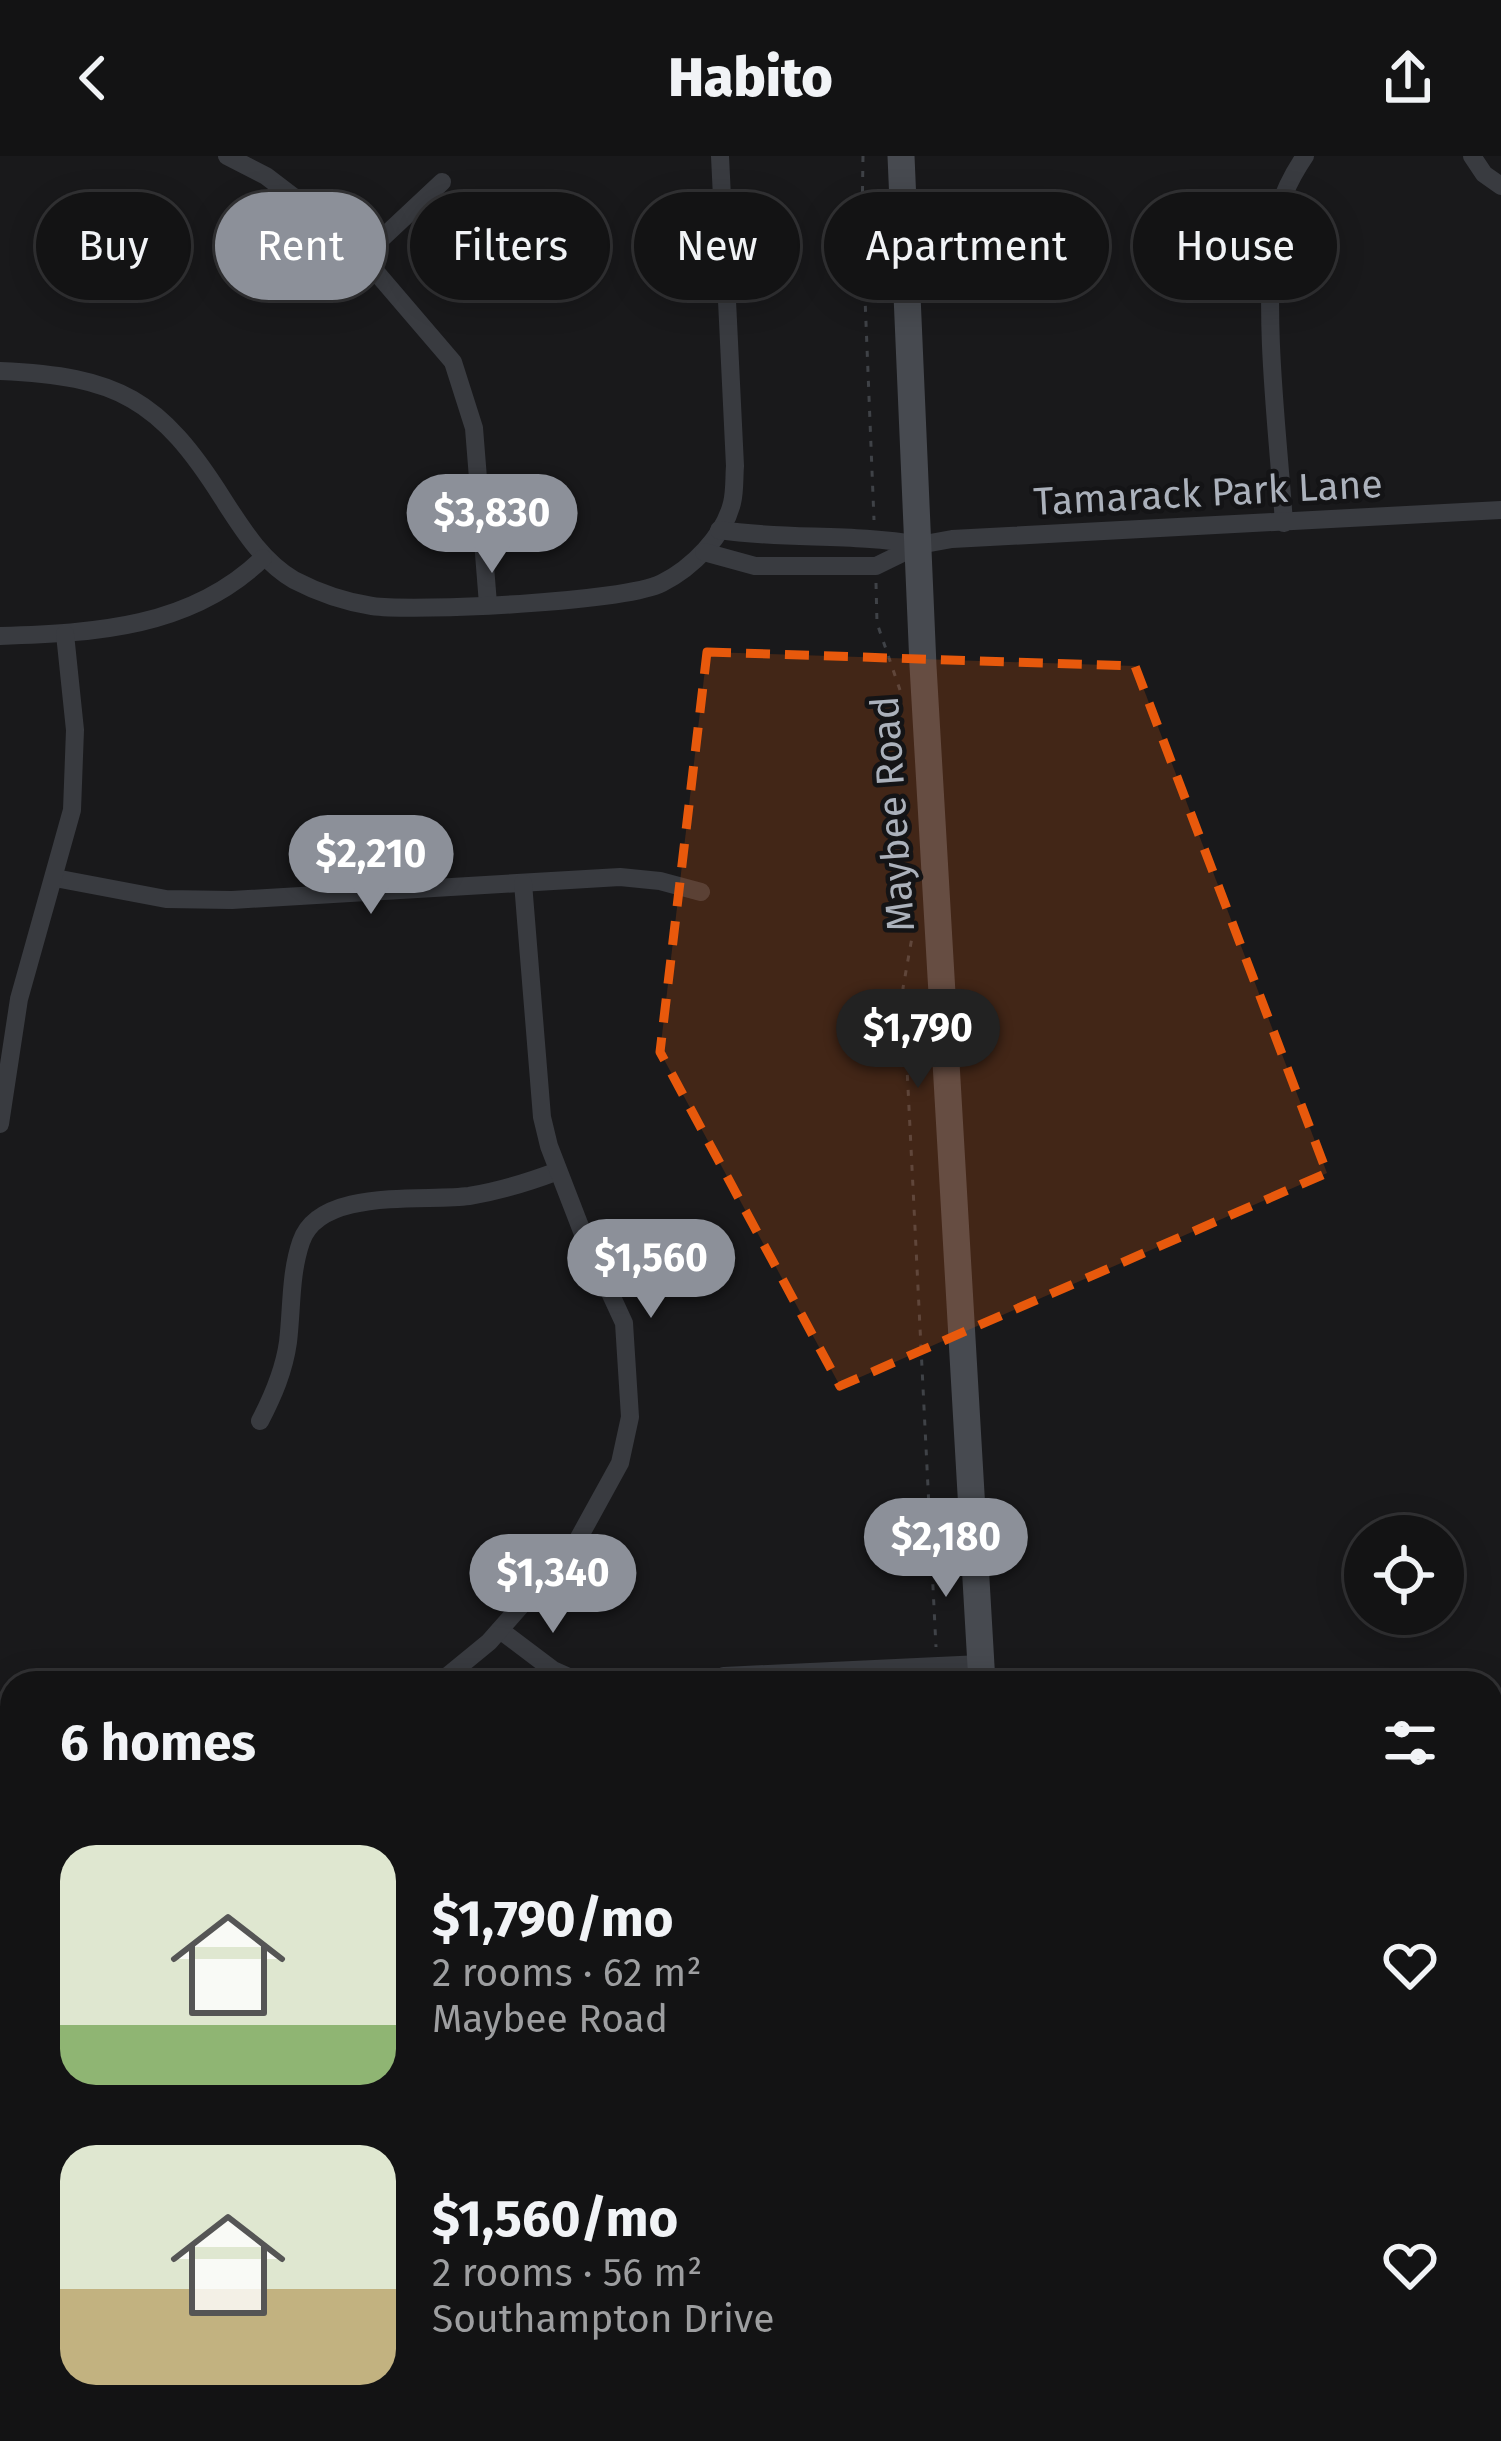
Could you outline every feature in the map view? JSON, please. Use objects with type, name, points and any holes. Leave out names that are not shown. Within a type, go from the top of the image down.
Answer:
[{"type":"main road","name":"Maybee Road","points":[[901,156],[981,1671]]},
{"type":"street","points":[[227,156],[287,192]]},
{"type":"street","points":[[0,371],[73,377],[110,386],[136,399],[184,443],[263,558],[296,580],[372,606],[621,594],[661,584],[704,552],[732,503],[735,466],[720,156]]},
{"type":"street","points":[[1284,523],[1272,282],[1274,230],[1284,196],[1305,156]]},
{"type":"street","points":[[1472,156],[1484,174],[1501,186]]},
{"type":"street","points":[[386,234],[442,182]]},
{"type":"street","points":[[386,284],[453,362],[464,392],[474,428],[488,604]]},
{"type":"street","name":"Tamarack Park Lane","points":[[919,545],[952,538],[1501,510]]},
{"type":"street","points":[[719,530],[787,538],[875,537],[919,545]]},
{"type":"street","points":[[786,567],[787,538]]},
{"type":"street","points":[[704,552],[755,566],[876,566],[919,545]]},
{"type":"street","points":[[0,636],[65,634],[170,617],[227,590],[263,558]]},
{"type":"street","points":[[0,1124],[19,998],[72,810],[76,773],[65,634]]},
{"type":"street","points":[[55,878],[166,899],[620,877],[701,892]]},
{"type":"street","points":[[454,1671],[500,1630],[576,1543],[620,1463],[630,1417],[623,1323],[558,1171],[542,1117],[524,883]]},
{"type":"street","points":[[260,1421],[276,1390],[288,1343],[297,1254],[303,1234],[318,1215],[382,1201],[467,1196],[517,1186],[558,1171]]},
{"type":"street","points":[[500,1630],[555,1671]]},
{"type":"street","points":[[882,1671],[936,1666],[968,1671]]},
{"type":"path","points":[[862,156],[875,537]]},
{"type":"path","points":[[876,566],[877,623],[902,700]]},
{"type":"path","points":[[915,922],[902,988],[936,1666]]},
{"type":"highlighted area","points":[[707,652],[1135,666],[1327,1173],[840,1386],[660,1052]]}]
